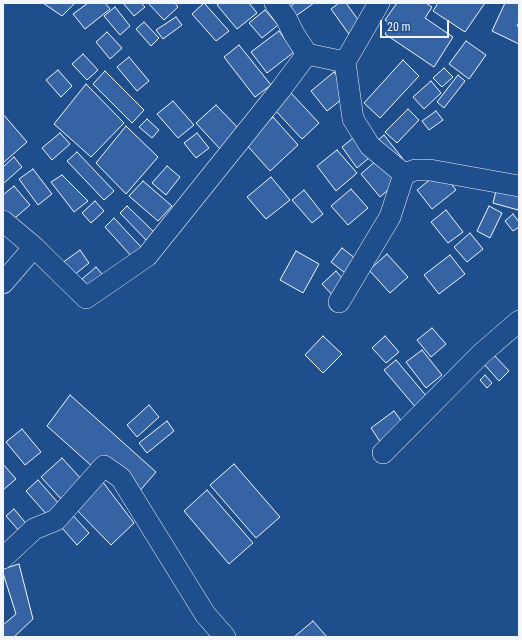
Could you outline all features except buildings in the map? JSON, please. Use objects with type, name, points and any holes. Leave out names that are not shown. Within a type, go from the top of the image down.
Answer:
[{"type":"street","points":[[275,3],[286,18],[307,54],[345,62]]},
{"type":"street","points":[[379,3],[345,62],[353,119],[370,146],[404,174]]},
{"type":"street","points":[[3,221],[34,247],[86,298],[146,256],[307,54]]},
{"type":"street","points":[[404,174],[415,170],[430,170],[519,186]]},
{"type":"street","points":[[339,302],[390,217],[404,174]]},
{"type":"street","points":[[3,283],[34,247]]},
{"type":"street","points":[[383,453],[480,354],[519,321]]},
{"type":"street","points":[[3,558],[34,529],[56,520],[104,466],[121,478],[205,614],[225,637]]}]
